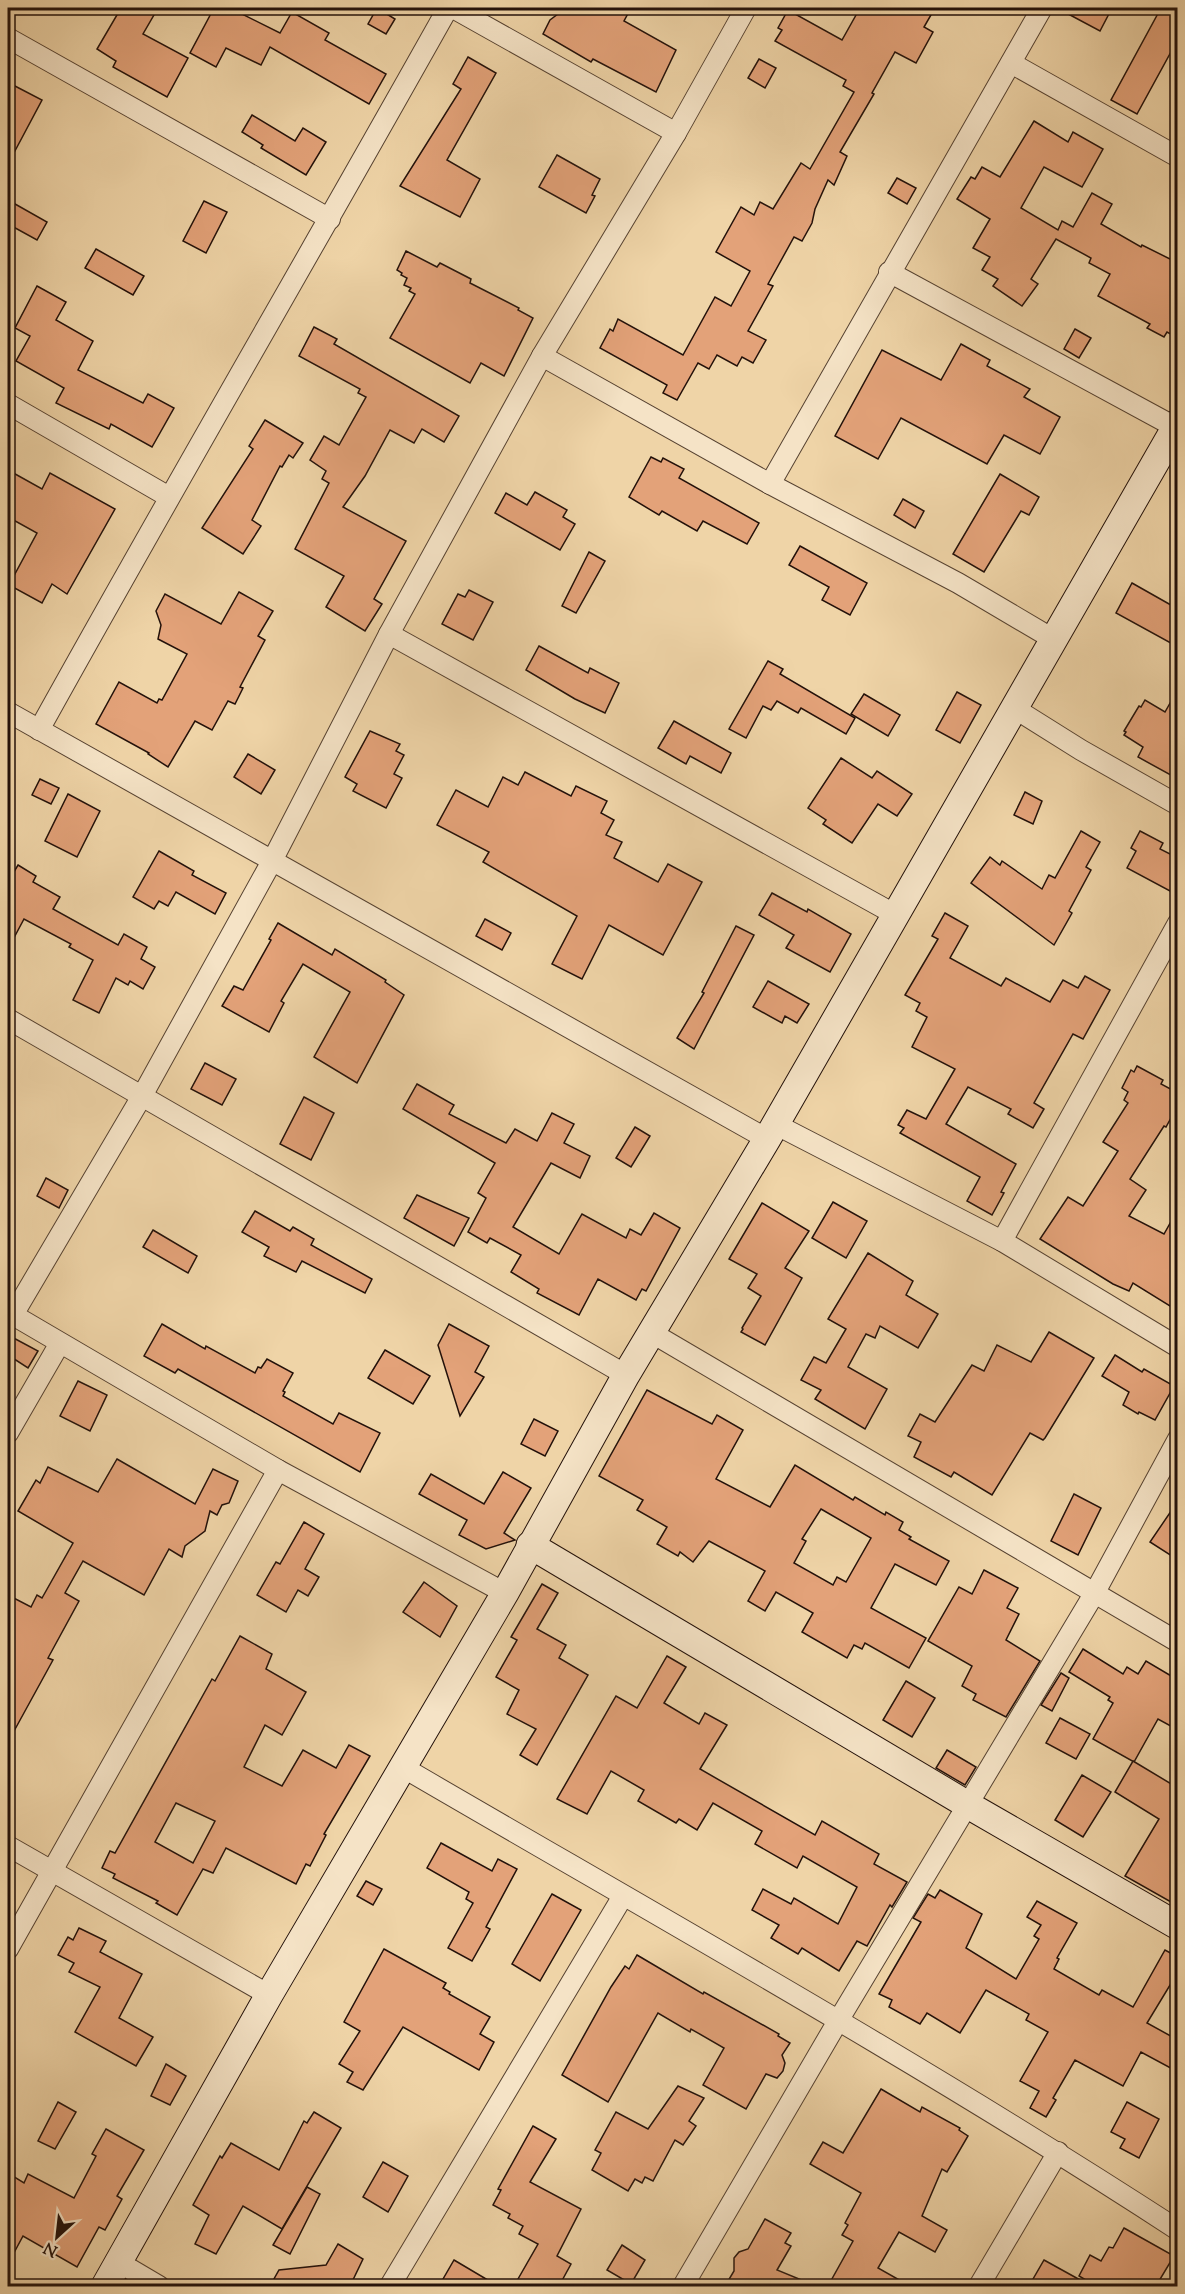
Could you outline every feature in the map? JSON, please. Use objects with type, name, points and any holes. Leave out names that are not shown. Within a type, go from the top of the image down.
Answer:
[{"type":"street","points":[[39,730],[169,496],[330,219],[448,8]]},
{"type":"street","points":[[453,8],[676,133]]},
{"type":"street","points":[[505,1593],[278,1470],[10,1314],[142,1096],[272,861],[388,634],[542,356],[676,133],[746,8]]},
{"type":"street","points":[[770,484],[889,272],[1042,8]]},
{"type":"street","points":[[8,38],[330,219]]},
{"type":"street","points":[[1011,63],[1178,157]]},
{"type":"street","points":[[105,2286],[120,2264],[269,1995],[404,1768],[505,1593],[626,1375],[771,1131],[1176,425],[889,272]]},
{"type":"street","points":[[542,356],[770,484],[958,583],[1053,639]]},
{"type":"street","points":[[8,404],[169,496]]},
{"type":"street","points":[[388,634],[896,915]]},
{"type":"street","points":[[1014,708],[1178,806]]},
{"type":"street","points":[[8,712],[272,861],[771,1131],[1002,1241],[1178,1347]]},
{"type":"street","points":[[1002,1241],[1178,923]]},
{"type":"street","points":[[8,1018],[626,1375]]},
{"type":"street","points":[[652,1333],[1178,1642]]},
{"type":"street","points":[[8,1433],[60,1343]]},
{"type":"street","points":[[683,2286],[838,2021],[1094,1594],[1178,1439]]},
{"type":"street","points":[[8,1949],[278,1470]]},
{"type":"street","points":[[530,1545],[968,1805],[1178,1926]]},
{"type":"street","points":[[404,1768],[1058,2152],[1178,2230]]},
{"type":"street","points":[[8,1846],[269,1995]]},
{"type":"street","points":[[390,2286],[623,1896]]},
{"type":"street","points":[[979,2286],[1058,2152]]},
{"type":"street","points":[[120,2264],[159,2286]]},
{"type":"building","points":[[121,8],[158,8],[143,34],[188,58],[167,97],[113,67],[116,61],[97,49]]},
{"type":"building","points":[[214,8],[230,8],[280,33],[292,12],[329,33],[325,40],[386,74],[369,104],[270,47],[261,65],[226,48],[216,67],[190,53]]},
{"type":"building","points":[[377,8],[395,19],[386,34],[368,24]]},
{"type":"building","points":[[566,8],[631,8],[624,21],[676,50],[656,92],[593,59],[591,62],[543,34],[550,20]]},
{"type":"building","points":[[860,8],[935,8],[924,27],[933,32],[916,63],[895,52],[872,93],[874,94],[840,152],[847,156],[834,185],[828,180],[815,209],[812,223],[802,241],[794,237],[768,284],[773,286],[748,331],[766,340],[753,363],[742,357],[737,366],[717,355],[709,369],[698,363],[677,400],[663,393],[667,385],[600,348],[610,329],[613,331],[618,319],[683,355],[715,297],[731,306],[750,271],[716,252],[741,207],[754,215],[760,202],[773,209],[801,163],[810,169],[854,92],[843,86],[846,80],[775,41],[782,30],[778,28],[788,10],[842,40]]},
{"type":"building","points":[[1057,8],[1112,8],[1100,31]]},
{"type":"building","points":[[1161,8],[1178,8],[1178,39],[1137,114],[1111,100]]},
{"type":"building","points":[[468,57],[496,73],[447,160],[480,179],[460,217],[400,186],[461,89],[453,84]]},
{"type":"building","points":[[759,59],[776,68],[765,88],[748,78]]},
{"type":"building","points":[[13,85],[42,100],[8,164],[8,95]]},
{"type":"building","points":[[252,115],[295,141],[303,128],[326,142],[306,175],[261,148],[263,145],[242,132]]},
{"type":"building","points":[[1034,121],[1068,142],[1073,132],[1103,149],[1082,187],[1044,167],[1021,208],[1058,230],[1062,221],[1073,227],[1092,193],[1112,204],[1101,224],[1141,247],[1142,245],[1178,263],[1178,338],[1167,332],[1164,337],[1147,328],[1150,324],[1098,296],[1110,274],[1089,263],[1091,258],[1056,239],[1031,279],[1038,284],[1022,306],[993,286],[998,279],[982,270],[990,257],[973,248],[990,219],[957,199],[971,177],[975,179],[982,167],[1000,177]]},
{"type":"building","points":[[557,155],[600,179],[592,195],[595,196],[586,213],[539,187]]},
{"type":"building","points":[[897,178],[916,188],[907,204],[888,193]]},
{"type":"building","points":[[8,200],[47,222],[37,240],[8,224]]},
{"type":"building","points":[[204,201],[227,212],[206,253],[183,241]]},
{"type":"building","points":[[96,249],[144,276],[133,295],[85,268]]},
{"type":"building","points":[[406,251],[437,267],[440,263],[471,279],[470,283],[519,308],[518,310],[533,318],[504,376],[481,363],[470,383],[390,338],[415,294],[409,291],[411,288],[404,285],[407,278],[397,270]]},
{"type":"building","points":[[37,286],[66,302],[56,320],[93,341],[78,370],[143,403],[148,394],[174,408],[152,447],[111,424],[109,429],[56,403],[64,388],[16,361],[30,336],[15,328]]},
{"type":"building","points":[[314,327],[337,339],[334,344],[459,416],[444,442],[422,429],[414,443],[390,430],[365,476],[343,507],[406,541],[374,599],[382,604],[365,631],[326,607],[344,576],[295,549],[329,483],[322,479],[326,471],[310,460],[324,436],[339,445],[366,397],[358,393],[360,389],[299,356]]},
{"type":"building","points":[[1075,329],[1091,338],[1079,358],[1064,349]]},
{"type":"building","points":[[961,344],[990,360],[987,366],[1030,389],[1024,397],[1060,417],[1040,454],[1004,435],[987,464],[901,418],[878,459],[835,436],[882,350],[941,380]]},
{"type":"building","points":[[265,420],[303,443],[293,458],[289,455],[282,467],[280,466],[252,520],[261,526],[243,554],[202,528],[253,449],[249,446]]},
{"type":"building","points":[[651,457],[661,462],[663,458],[684,469],[679,478],[759,523],[747,544],[703,521],[697,531],[662,511],[659,515],[629,497]]},
{"type":"building","points":[[8,470],[42,489],[50,473],[115,509],[67,594],[52,584],[42,603],[9,585],[37,533],[8,517]]},
{"type":"building","points":[[1000,474],[1039,497],[1029,515],[1021,511],[984,572],[953,554]]},
{"type":"building","points":[[535,492],[567,510],[563,517],[575,524],[560,550],[495,513],[506,493],[527,505]]},
{"type":"building","points":[[903,499],[924,511],[915,528],[894,515]]},
{"type":"building","points":[[800,546],[867,583],[850,615],[822,600],[829,587],[789,565]]},
{"type":"building","points":[[589,552],[605,561],[576,613],[562,606]]},
{"type":"building","points":[[1132,583],[1178,609],[1178,647],[1116,613]]},
{"type":"building","points":[[469,590],[493,602],[473,640],[442,624],[458,594],[465,597]]},
{"type":"building","points":[[239,592],[273,611],[258,636],[265,640],[240,687],[243,688],[235,704],[228,701],[212,730],[195,721],[168,767],[149,753],[96,724],[119,682],[157,703],[159,699],[162,700],[187,654],[158,639],[161,625],[156,611],[165,594],[221,624]]},
{"type":"building","points":[[539,646],[588,673],[590,668],[619,683],[605,713],[575,699],[526,670]]},
{"type":"building","points":[[768,661],[783,669],[780,674],[855,718],[846,734],[801,708],[798,713],[777,701],[771,710],[763,706],[746,738],[729,729]]},
{"type":"building","points":[[1178,689],[1178,779],[1138,757],[1143,747],[1124,735],[1126,732],[1124,731],[1145,700],[1165,712]]},
{"type":"building","points":[[957,692],[981,705],[960,743],[936,730]]},
{"type":"building","points":[[864,694],[900,715],[888,736],[851,714]]},
{"type":"building","points":[[674,721],[731,753],[721,773],[690,756],[686,764],[658,748]]},
{"type":"building","points":[[370,731],[400,744],[396,751],[404,755],[394,774],[402,778],[386,808],[353,791],[357,784],[345,777]]},
{"type":"building","points":[[248,754],[275,770],[261,794],[234,777]]},
{"type":"building","points":[[841,758],[872,778],[877,771],[912,794],[897,816],[878,804],[852,843],[823,824],[826,820],[808,808]]},
{"type":"building","points":[[525,772],[571,796],[576,786],[607,801],[601,813],[614,820],[606,835],[622,842],[614,858],[658,882],[668,864],[702,882],[663,955],[609,925],[582,979],[552,964],[577,916],[483,862],[489,852],[437,825],[456,790],[488,807],[503,777],[518,785]]},
{"type":"building","points":[[40,779],[59,788],[51,804],[32,795]]},
{"type":"building","points":[[1025,792],[1042,801],[1033,824],[1014,815]]},
{"type":"building","points":[[68,794],[100,811],[77,857],[45,841]]},
{"type":"building","points":[[1081,831],[1100,842],[1086,867],[1091,870],[1069,911],[1072,913],[1054,945],[971,883],[990,857],[1000,865],[1002,861],[1042,889],[1049,875],[1055,878]]},
{"type":"building","points":[[1140,831],[1163,843],[1160,849],[1178,858],[1178,876],[1170,891],[1127,868],[1136,851],[1131,848]]},
{"type":"building","points":[[159,851],[194,871],[192,875],[226,893],[215,914],[176,892],[168,906],[159,901],[154,909],[133,897]]},
{"type":"building","points":[[18,865],[36,876],[33,882],[60,897],[53,909],[118,945],[124,934],[147,947],[141,959],[155,967],[143,989],[130,981],[128,985],[116,978],[99,1013],[73,1000],[93,960],[69,947],[71,944],[24,919],[8,949],[8,882]]},
{"type":"building","points":[[772,893],[807,912],[808,909],[851,934],[830,972],[786,948],[794,935],[759,915]]},
{"type":"building","points":[[945,913],[968,926],[950,958],[1001,986],[1006,978],[1050,1002],[1063,980],[1078,988],[1085,976],[1110,990],[1083,1039],[1073,1034],[1034,1103],[1044,1109],[1033,1128],[1008,1114],[1011,1109],[968,1087],[946,1124],[1016,1164],[992,1215],[967,1201],[980,1177],[900,1133],[904,1128],[898,1125],[907,1110],[926,1119],[955,1069],[912,1047],[927,1017],[916,1011],[920,1003],[905,995],[938,939],[932,936]]},
{"type":"building","points":[[485,919],[511,933],[502,950],[476,936]]},
{"type":"building","points":[[278,923],[332,955],[335,949],[386,980],[385,982],[404,995],[357,1083],[314,1057],[350,992],[303,964],[281,1001],[284,1003],[269,1032],[222,1006],[234,986],[243,990]]},
{"type":"building","points":[[736,926],[754,935],[694,1049],[677,1038],[704,993],[702,992]]},
{"type":"building","points":[[768,981],[809,1004],[797,1023],[785,1016],[782,1023],[753,1007]]},
{"type":"building","points":[[205,1063],[236,1079],[222,1105],[191,1089]]},
{"type":"building","points":[[1137,1066],[1163,1080],[1161,1084],[1178,1093],[1178,1105],[1166,1127],[1164,1126],[1130,1179],[1146,1190],[1129,1216],[1164,1234],[1178,1209],[1178,1311],[1133,1283],[1129,1291],[1113,1284],[1040,1239],[1068,1197],[1083,1206],[1118,1151],[1103,1142],[1128,1103],[1124,1100],[1128,1092],[1122,1088],[1131,1070],[1134,1072]]},
{"type":"building","points":[[417,1084],[454,1105],[449,1114],[506,1143],[515,1129],[537,1141],[552,1113],[574,1124],[564,1143],[590,1156],[580,1178],[551,1163],[513,1227],[559,1254],[582,1214],[626,1238],[630,1229],[641,1235],[654,1213],[680,1228],[646,1291],[642,1289],[636,1300],[598,1279],[579,1315],[537,1293],[539,1289],[511,1272],[521,1255],[490,1238],[487,1243],[468,1232],[486,1198],[478,1193],[495,1163],[403,1109]]},
{"type":"building","points":[[304,1097],[334,1113],[311,1160],[280,1144]]},
{"type":"building","points":[[635,1127],[650,1136],[631,1167],[616,1158]]},
{"type":"building","points":[[46,1178],[68,1190],[59,1208],[37,1196]]},
{"type":"building","points":[[417,1195],[469,1218],[454,1246],[404,1218]]},
{"type":"building","points":[[833,1202],[867,1221],[846,1258],[812,1238]]},
{"type":"building","points":[[762,1203],[809,1231],[785,1268],[802,1278],[765,1345],[741,1332],[761,1296],[748,1288],[757,1274],[729,1259]]},
{"type":"building","points":[[255,1211],[290,1231],[293,1227],[314,1239],[311,1245],[372,1279],[365,1293],[302,1261],[296,1272],[264,1256],[269,1247],[242,1232]]},
{"type":"building","points":[[153,1230],[197,1256],[188,1273],[143,1247]]},
{"type":"building","points":[[868,1253],[913,1281],[906,1295],[938,1314],[918,1348],[880,1326],[875,1338],[866,1334],[848,1367],[887,1389],[865,1429],[815,1399],[821,1390],[801,1380],[814,1357],[826,1363],[846,1329],[828,1319]]},
{"type":"building","points":[[162,1324],[205,1349],[206,1346],[255,1373],[267,1359],[293,1373],[283,1391],[285,1392],[283,1396],[333,1424],[339,1413],[380,1433],[360,1472],[178,1369],[175,1373],[144,1356]]},
{"type":"building","points":[[449,1324],[489,1346],[475,1372],[484,1377],[460,1416],[438,1345]]},
{"type":"building","points":[[1049,1332],[1094,1358],[1045,1438],[1043,1440],[1030,1433],[992,1495],[954,1472],[951,1477],[914,1457],[921,1442],[908,1436],[920,1414],[935,1422],[972,1365],[984,1371],[997,1345],[1031,1362]]},
{"type":"building","points":[[8,1335],[38,1351],[28,1368],[8,1355]]},
{"type":"building","points":[[385,1350],[430,1376],[413,1404],[368,1378]]},
{"type":"building","points":[[1115,1355],[1142,1372],[1144,1369],[1174,1386],[1155,1420],[1123,1405],[1129,1392],[1102,1376]]},
{"type":"building","points":[[78,1381],[107,1395],[90,1431],[60,1416]]},
{"type":"building","points":[[647,1390],[712,1424],[717,1415],[743,1430],[716,1479],[770,1507],[795,1465],[853,1500],[855,1497],[885,1515],[886,1512],[903,1522],[899,1530],[911,1537],[909,1539],[949,1561],[936,1585],[895,1564],[871,1608],[926,1638],[909,1668],[865,1643],[862,1649],[854,1645],[847,1658],[802,1632],[813,1613],[776,1592],[765,1611],[748,1601],[765,1571],[709,1541],[693,1562],[680,1552],[678,1556],[657,1544],[667,1527],[637,1510],[643,1500],[599,1476]],"holes":[[[821,1509],[871,1538],[846,1582],[837,1577],[833,1585],[794,1563],[806,1541],[802,1539]]]},
{"type":"building","points":[[534,1419],[558,1431],[545,1456],[521,1444]]},
{"type":"building","points":[[117,1459],[195,1504],[213,1469],[238,1481],[229,1503],[222,1505],[217,1515],[210,1511],[205,1531],[185,1546],[182,1557],[169,1549],[144,1595],[83,1561],[65,1593],[79,1601],[48,1658],[53,1660],[8,1742],[8,1595],[31,1607],[37,1595],[42,1598],[73,1543],[18,1511],[36,1480],[40,1483],[48,1467],[98,1492]]},
{"type":"building","points":[[503,1472],[531,1488],[504,1533],[515,1540],[486,1549],[459,1535],[467,1520],[419,1494],[431,1474],[484,1504]]},
{"type":"building","points":[[1074,1494],[1101,1508],[1078,1555],[1051,1541]]},
{"type":"building","points":[[1178,1501],[1178,1560],[1150,1542]]},
{"type":"building","points":[[304,1522],[324,1534],[305,1569],[319,1577],[308,1596],[298,1590],[286,1612],[257,1595],[276,1562],[280,1564]]},
{"type":"building","points":[[984,1570],[1018,1588],[1007,1608],[1019,1614],[1006,1640],[1040,1661],[1006,1717],[973,1700],[976,1694],[962,1686],[972,1666],[928,1641],[959,1587],[972,1594]]},
{"type":"building","points":[[424,1582],[457,1606],[440,1637],[403,1612]]},
{"type":"building","points":[[542,1584],[558,1593],[537,1629],[566,1645],[559,1658],[588,1675],[537,1765],[520,1755],[536,1729],[507,1714],[519,1690],[496,1677],[517,1640],[511,1637]]},
{"type":"building","points":[[240,1636],[272,1654],[266,1669],[306,1692],[282,1735],[265,1725],[244,1767],[282,1786],[303,1750],[336,1768],[349,1745],[370,1756],[324,1834],[326,1835],[310,1866],[306,1864],[296,1884],[226,1848],[213,1873],[203,1869],[177,1915],[156,1903],[158,1901],[113,1878],[115,1874],[102,1868],[110,1851],[115,1853],[212,1679],[215,1681]],"holes":[[[176,1803],[215,1821],[193,1863],[155,1842]]]},
{"type":"building","points":[[1083,1649],[1123,1674],[1127,1667],[1138,1674],[1146,1661],[1178,1680],[1178,1730],[1158,1719],[1134,1762],[1093,1739],[1113,1703],[1108,1700],[1110,1697],[1069,1672]]},
{"type":"building","points":[[667,1656],[686,1667],[664,1703],[699,1724],[705,1713],[727,1725],[700,1769],[815,1835],[822,1821],[879,1854],[874,1864],[907,1882],[892,1907],[890,1905],[867,1946],[857,1941],[839,1971],[802,1948],[798,1954],[771,1938],[779,1925],[752,1910],[763,1889],[791,1904],[794,1898],[838,1924],[857,1887],[803,1856],[797,1868],[755,1844],[762,1831],[713,1803],[697,1830],[679,1819],[676,1823],[638,1801],[644,1790],[611,1771],[587,1814],[557,1799],[616,1696],[637,1708]]},
{"type":"building","points":[[1061,1673],[1069,1678],[1052,1711],[1041,1705]]},
{"type":"building","points":[[906,1681],[935,1698],[912,1737],[883,1720]]},
{"type":"building","points":[[1060,1718],[1090,1734],[1076,1759],[1046,1743]]},
{"type":"building","points":[[947,1750],[976,1767],[965,1785],[936,1768]]},
{"type":"building","points":[[1133,1761],[1178,1788],[1178,1891],[1171,1902],[1125,1876],[1159,1819],[1115,1792]]},
{"type":"building","points":[[1082,1775],[1111,1792],[1083,1837],[1055,1820]]},
{"type":"building","points":[[441,1843],[492,1871],[498,1859],[517,1869],[486,1927],[490,1929],[472,1961],[448,1948],[473,1903],[466,1899],[469,1892],[427,1868]]},
{"type":"building","points":[[366,1881],[382,1889],[373,1905],[357,1896]]},
{"type":"building","points":[[940,1890],[982,1914],[966,1948],[1016,1979],[1039,1939],[1034,1936],[1041,1925],[1027,1917],[1037,1901],[1077,1923],[1057,1958],[1059,1959],[1054,1969],[1099,1995],[1102,1990],[1133,2007],[1165,1950],[1178,1957],[1178,1972],[1147,2023],[1178,2040],[1178,2072],[1141,2052],[1123,2086],[1075,2060],[1053,2098],[1056,2100],[1046,2117],[1030,2108],[1039,2091],[1020,2081],[1048,2032],[1026,2020],[1029,2014],[986,1990],[960,2033],[927,2013],[920,2024],[889,2007],[892,2000],[879,1994],[921,1922],[913,1918],[928,1894],[935,1898]]},
{"type":"building","points":[[552,1894],[581,1910],[540,1981],[512,1964]]},
{"type":"building","points":[[79,1928],[106,1941],[100,1952],[142,1974],[119,2018],[153,2037],[136,2066],[75,2032],[100,1987],[69,1972],[74,1963],[58,1955],[68,1937],[73,1940]]},
{"type":"building","points":[[384,1949],[446,1983],[443,1988],[450,1992],[449,1994],[490,2017],[480,2034],[494,2042],[479,2070],[403,2027],[363,2090],[347,2082],[353,2072],[339,2064],[360,2031],[344,2022]]},
{"type":"building","points":[[637,1955],[703,1994],[704,1992],[779,2034],[778,2036],[790,2043],[782,2055],[785,2063],[783,2071],[777,2078],[766,2074],[746,2109],[703,2085],[724,2048],[658,2013],[608,2102],[562,2075],[611,1987],[625,1966],[629,1969]]},
{"type":"building","points":[[166,2064],[186,2076],[170,2105],[151,2096]]},
{"type":"building","points":[[678,2086],[704,2098],[689,2121],[696,2126],[683,2145],[675,2140],[653,2181],[645,2177],[642,2183],[635,2179],[628,2191],[592,2170],[601,2153],[595,2150],[616,2112],[648,2129]]},
{"type":"building","points":[[881,2089],[920,2112],[922,2107],[960,2128],[959,2130],[968,2136],[947,2172],[942,2169],[922,2216],[947,2230],[935,2252],[899,2232],[878,2268],[910,2286],[828,2286],[853,2241],[842,2235],[848,2225],[845,2223],[861,2193],[810,2164],[823,2142],[843,2153]]},
{"type":"building","points":[[58,2102],[76,2112],[55,2149],[38,2141]]},
{"type":"building","points":[[1127,2102],[1159,2119],[1139,2158],[1120,2148],[1125,2139],[1111,2132]]},
{"type":"building","points":[[314,2112],[341,2128],[282,2229],[243,2206],[216,2254],[195,2244],[209,2215],[193,2205],[220,2156],[222,2158],[231,2143],[279,2170],[304,2121],[307,2123]]},
{"type":"building","points":[[533,2126],[556,2139],[530,2182],[581,2209],[557,2256],[571,2264],[559,2286],[514,2286],[538,2244],[519,2234],[523,2226],[508,2218],[510,2214],[493,2205],[501,2190],[498,2189]]},
{"type":"building","points":[[106,2129],[144,2150],[117,2196],[122,2199],[105,2230],[99,2227],[77,2267],[23,2236],[8,2264],[8,2173],[24,2183],[28,2174],[74,2198],[96,2156],[92,2154]]},
{"type":"building","points":[[383,2162],[408,2176],[388,2212],[363,2197]]},
{"type":"building","points":[[307,2187],[320,2194],[290,2254],[273,2245]]},
{"type":"building","points":[[765,2219],[791,2233],[785,2243],[791,2246],[777,2270],[816,2286],[725,2286],[734,2271],[734,2258],[739,2252],[748,2249]]},
{"type":"building","points":[[1124,2228],[1174,2256],[1156,2286],[1096,2286],[1079,2276],[1090,2255],[1101,2261],[1109,2247],[1113,2248]]},
{"type":"building","points":[[338,2244],[363,2259],[350,2286],[270,2286],[279,2270],[326,2265]]},
{"type":"building","points":[[622,2245],[645,2260],[631,2284],[607,2270]]},
{"type":"building","points":[[454,2260],[498,2286],[439,2286]]},
{"type":"building","points":[[1044,2260],[1091,2286],[1029,2286]]}]
